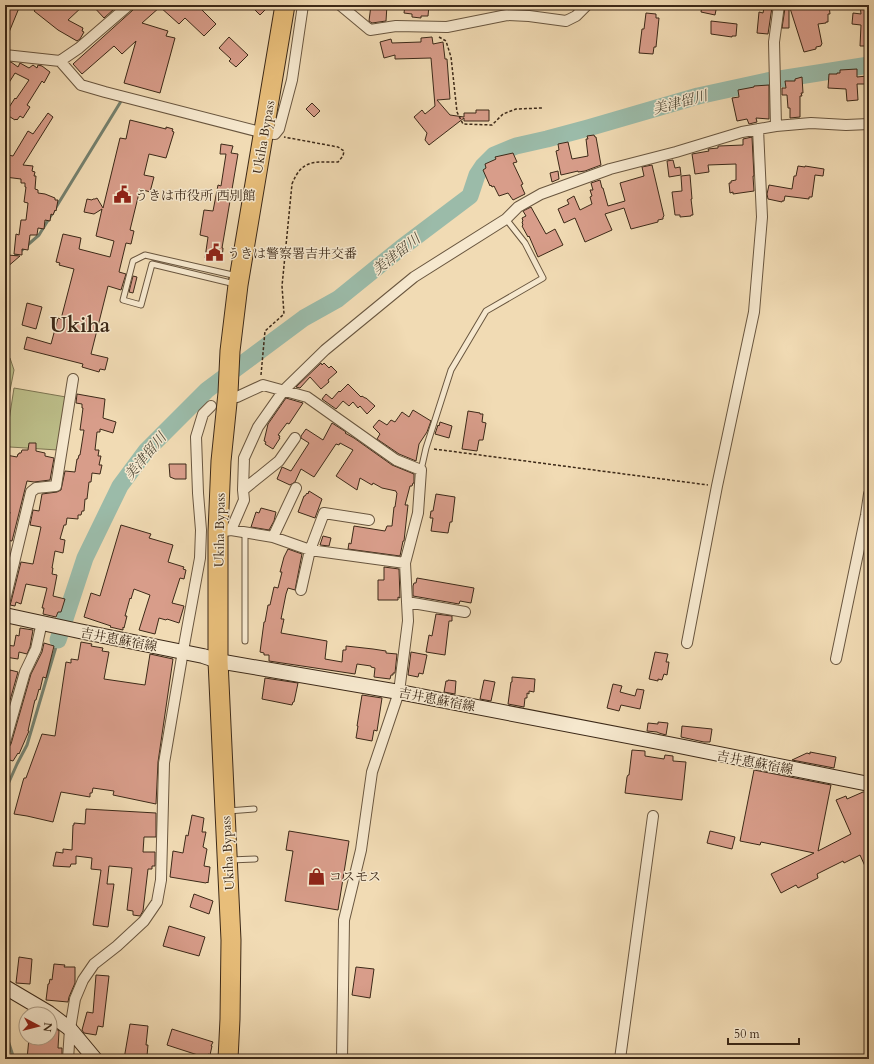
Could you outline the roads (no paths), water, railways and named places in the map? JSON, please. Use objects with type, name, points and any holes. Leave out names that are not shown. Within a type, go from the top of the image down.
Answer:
[{"type":"highway","name":"Ukiha Bypass","points":[[228,1059],[231,940],[218,661],[224,531],[221,461],[233,395],[230,351],[239,281],[270,134],[285,5]]},
{"type":"main road","name":"吉井恵蘇宿線","points":[[5,615],[183,651],[218,661],[399,692],[869,784]]},
{"type":"main road","points":[[7,988],[49,1013],[70,1029],[95,1059]]},
{"type":"street","points":[[5,55],[60,61],[79,48],[129,5]]},
{"type":"street","points":[[60,61],[81,85],[270,134],[279,129],[292,80],[303,5]]},
{"type":"street","points":[[340,5],[370,30],[396,26],[447,27],[507,15],[529,16],[566,21],[576,16],[587,5]]},
{"type":"street","points":[[776,126],[774,42],[779,5]]},
{"type":"street","points":[[405,563],[310,550],[272,537],[224,531],[244,500],[244,458],[258,427],[284,390],[325,350],[414,277],[506,219],[518,207],[541,194],[610,169],[676,152],[742,132],[776,126],[811,123],[846,125],[869,124]]},
{"type":"street","points":[[687,643],[717,486],[754,312],[762,217],[758,129]]},
{"type":"street","points":[[5,600],[31,492],[36,488],[56,486],[73,379]]},
{"type":"street","points":[[233,395],[263,385],[307,397],[396,460],[421,470],[418,513],[405,563],[408,621],[399,692],[372,772],[361,850],[344,920],[342,1059]]},
{"type":"street","points":[[68,1059],[70,1029],[75,999],[83,980],[94,964],[117,946],[144,921],[157,902],[161,880],[164,763],[200,558],[201,530],[196,437],[203,414],[211,406]]},
{"type":"street","points":[[243,490],[279,461],[295,438]]},
{"type":"street","points":[[272,537],[296,488]]},
{"type":"street","points":[[836,659],[869,494]]},
{"type":"street","points":[[301,590],[310,550],[324,513],[369,520]]},
{"type":"street","points":[[407,602],[465,612]]},
{"type":"street","points":[[5,742],[25,672],[48,623]]},
{"type":"street","points":[[620,1059],[653,816]]},
{"type":"lane","points":[[421,470],[426,448],[451,370],[486,311],[543,278],[525,243],[506,219]]},
{"type":"lane","points":[[144,255],[239,281],[152,264],[141,305],[123,300],[133,261],[144,255]]},
{"type":"lane","points":[[244,533],[245,641]]},
{"type":"lane","points":[[225,811],[254,809]]},
{"type":"lane","points":[[227,860],[256,859]]},
{"type":"waterway","name":"美津留川","points":[[58,640],[85,558],[120,486],[146,451],[207,390],[304,318],[338,299],[401,248],[470,196],[477,175],[483,166],[494,155],[516,146],[588,128],[698,96],[767,81],[869,65]]},
{"type":"waterway","points":[[14,257],[39,235],[123,98]]},
{"type":"waterway","points":[[5,791],[27,745],[58,640]]},
{"type":"waterway","points":[[5,1031],[14,1059]]},
{"type":"place","name":"うきは市役所 西別館","points":[[122,195]]},
{"type":"place","name":"うきは警察署吉井交番","points":[[214,253]]},
{"type":"place","name":"コスモス","points":[[316,876]]},
{"type":"district","name":"Ukiha","points":[[80,325]]}]
